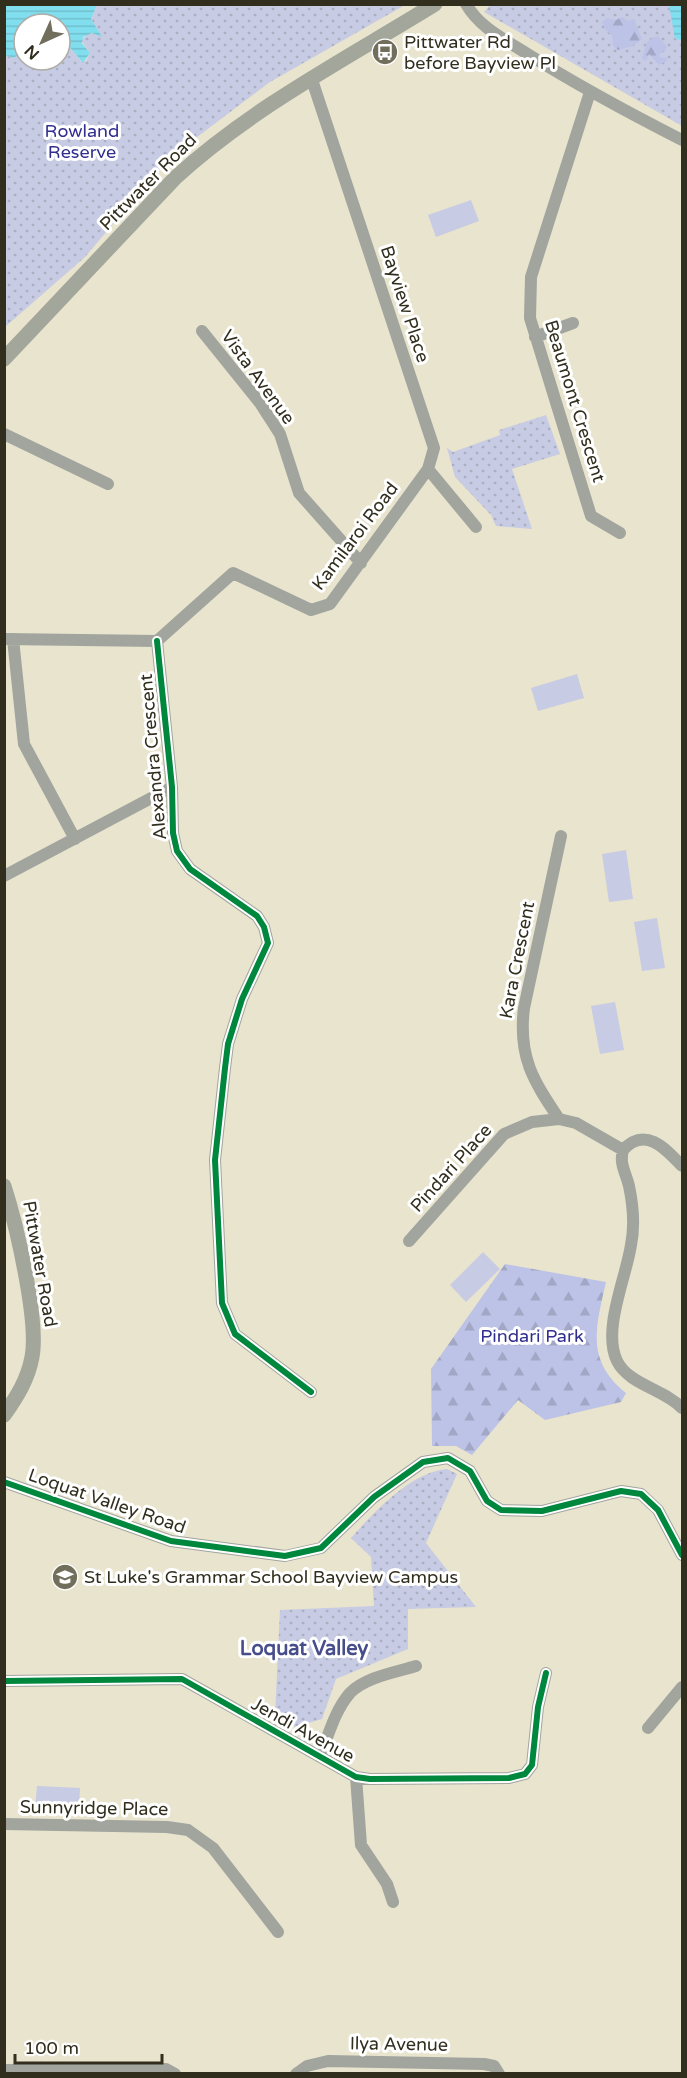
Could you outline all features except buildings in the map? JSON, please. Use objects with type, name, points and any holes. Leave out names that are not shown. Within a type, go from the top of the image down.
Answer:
[{"type":"main road","name":"Pittwater Road","points":[[4,359],[189,165],[261,111],[435,4]]},
{"type":"main road","name":"Pittwater Road","points":[[4,1186],[27,1291],[34,1341],[24,1383],[4,1415]]},
{"type":"street","points":[[466,4],[472,15],[487,28],[590,92],[682,140]]},
{"type":"street","name":"Bayview Place","points":[[312,80],[434,448],[428,469]]},
{"type":"street","name":"Beaumont Crescent","points":[[590,92],[531,277],[530,318],[591,516],[620,533]]},
{"type":"street","points":[[535,337],[573,323]]},
{"type":"street","name":"Vista Avenue","points":[[202,331],[260,403],[280,434],[299,493],[361,563]]},
{"type":"street","points":[[4,434],[108,484]]},
{"type":"street","points":[[428,469],[476,527]]},
{"type":"street","name":"Kamilaroi Road","points":[[157,641],[233,573],[311,610],[330,604],[428,469]]},
{"type":"street","points":[[75,839],[24,744],[9,639],[157,641]]},
{"type":"street","name":"Alexandra Crescent","points":[[157,641],[172,787],[173,833],[177,851],[190,869],[257,916],[264,927],[268,943],[242,999],[228,1044],[215,1160],[222,1303],[235,1334],[311,1392]]},
{"type":"street","points":[[4,876],[172,787]]},
{"type":"street","name":"Kara Crescent","points":[[560,1119],[536,1085],[525,1059],[521,1032],[561,836]]},
{"type":"street","points":[[560,1119],[576,1123],[623,1150]]},
{"type":"street","name":"Pindari Place","points":[[409,1241],[504,1134],[532,1122],[560,1119]]},
{"type":"street","points":[[623,1150],[638,1140],[650,1140],[663,1147],[682,1166]]},
{"type":"street","points":[[623,1150],[622,1165],[629,1184],[634,1218],[632,1245],[612,1331],[612,1350],[618,1363],[627,1374],[661,1391],[682,1408]]},
{"type":"street","name":"Loquat Valley Road","points":[[4,1482],[171,1540],[285,1556],[321,1548],[374,1497],[423,1462],[448,1458],[470,1471],[487,1501],[501,1510],[542,1511],[621,1491],[641,1494],[658,1510],[682,1555]]},
{"type":"street","points":[[320,1757],[333,1724],[351,1691],[367,1682],[416,1666]]},
{"type":"street","name":"Jendi Avenue","points":[[4,1681],[182,1679],[356,1777],[370,1779],[509,1778],[525,1774],[532,1765],[538,1707],[546,1673]]},
{"type":"street","points":[[648,1728],[682,1687]]},
{"type":"street","points":[[356,1777],[361,1845],[387,1884],[393,1902]]},
{"type":"street","name":"Sunnyridge Place","points":[[4,1824],[167,1827],[188,1830],[213,1848],[278,1932]]},
{"type":"street","name":"Ilya Avenue","points":[[296,2073],[314,2064],[339,2061],[484,2064],[494,2066],[499,2073]]},
{"type":"street","points":[[4,2070],[91,2072],[166,2069],[175,2073]]},
{"type":"green space","points":[[491,4],[682,5],[682,126],[484,12]]},
{"type":"green space","name":"Rowland Reserve","points":[[97,5],[405,5],[270,82],[168,159],[85,257],[5,327],[5,55],[12,58],[12,72],[72,72],[72,50],[81,61],[86,61],[90,53],[81,40],[89,33],[100,35],[91,19]]},
{"type":"green space","points":[[622,17],[628,21],[634,19],[642,39],[633,46],[618,50],[613,46],[612,36],[602,22],[607,18],[616,20]]},
{"type":"green space","points":[[658,36],[667,47],[658,57],[667,58],[667,61],[659,65],[649,54],[646,61],[642,58],[646,44]]},
{"type":"green space","points":[[471,200],[479,221],[436,237],[428,215]]},
{"type":"green space","points":[[546,415],[560,454],[512,469],[532,529],[496,526],[491,515],[455,477],[447,448],[453,452],[500,435],[499,430]]},
{"type":"green space","points":[[577,674],[584,698],[538,711],[531,688]]},
{"type":"green space","points":[[626,850],[633,899],[609,902],[602,854]]},
{"type":"green space","points":[[657,918],[665,968],[642,971],[634,922]]},
{"type":"green space","points":[[615,1002],[624,1050],[600,1054],[591,1006]]},
{"type":"green space","points":[[483,1252],[500,1269],[466,1302],[450,1285]]},
{"type":"green space","name":"Pindari Park","points":[[505,1264],[606,1282],[597,1328],[599,1355],[613,1381],[626,1393],[621,1402],[545,1420],[518,1400],[472,1455],[456,1446],[432,1446],[431,1369]]},
{"type":"green space","points":[[447,1469],[457,1474],[426,1543],[476,1607],[408,1609],[408,1649],[336,1679],[322,1719],[295,1727],[275,1716],[280,1610],[374,1606],[371,1557],[351,1538],[382,1506],[407,1485],[420,1477]]},
{"type":"green space","points":[[37,1786],[80,1788],[79,1811],[35,1808]]},
{"type":"shaded area","points":[[4,5],[97,5],[91,19],[102,37],[92,33],[83,37],[82,43],[90,53],[83,63],[72,50],[72,12],[12,12],[12,58],[5,55]]},
{"type":"shaded area","points":[[669,5],[682,5],[682,40],[675,39]]},
{"type":"cycle path","points":[[157,641],[172,787],[173,833],[177,851],[190,869],[257,916],[264,927],[268,943],[242,999],[228,1044],[215,1160],[222,1303],[235,1334],[311,1392]]},
{"type":"cycle path","points":[[4,1482],[171,1541],[285,1556],[321,1548],[374,1497],[423,1462],[448,1458],[470,1471],[487,1501],[501,1510],[542,1511],[621,1491],[641,1494],[658,1510],[682,1555]]},
{"type":"cycle path","points":[[4,1681],[182,1679],[356,1777],[370,1779],[509,1778],[525,1774],[532,1765],[538,1707],[546,1673]]},
{"type":"place","name":"Pittwater Rd before Bayview Pl","points":[[385,52]]},
{"type":"place","name":"St Luke's Grammar School Bayview Campus","points":[[65,1577]]},
{"type":"district","name":"Loquat Valley","points":[[304,1649]]}]
